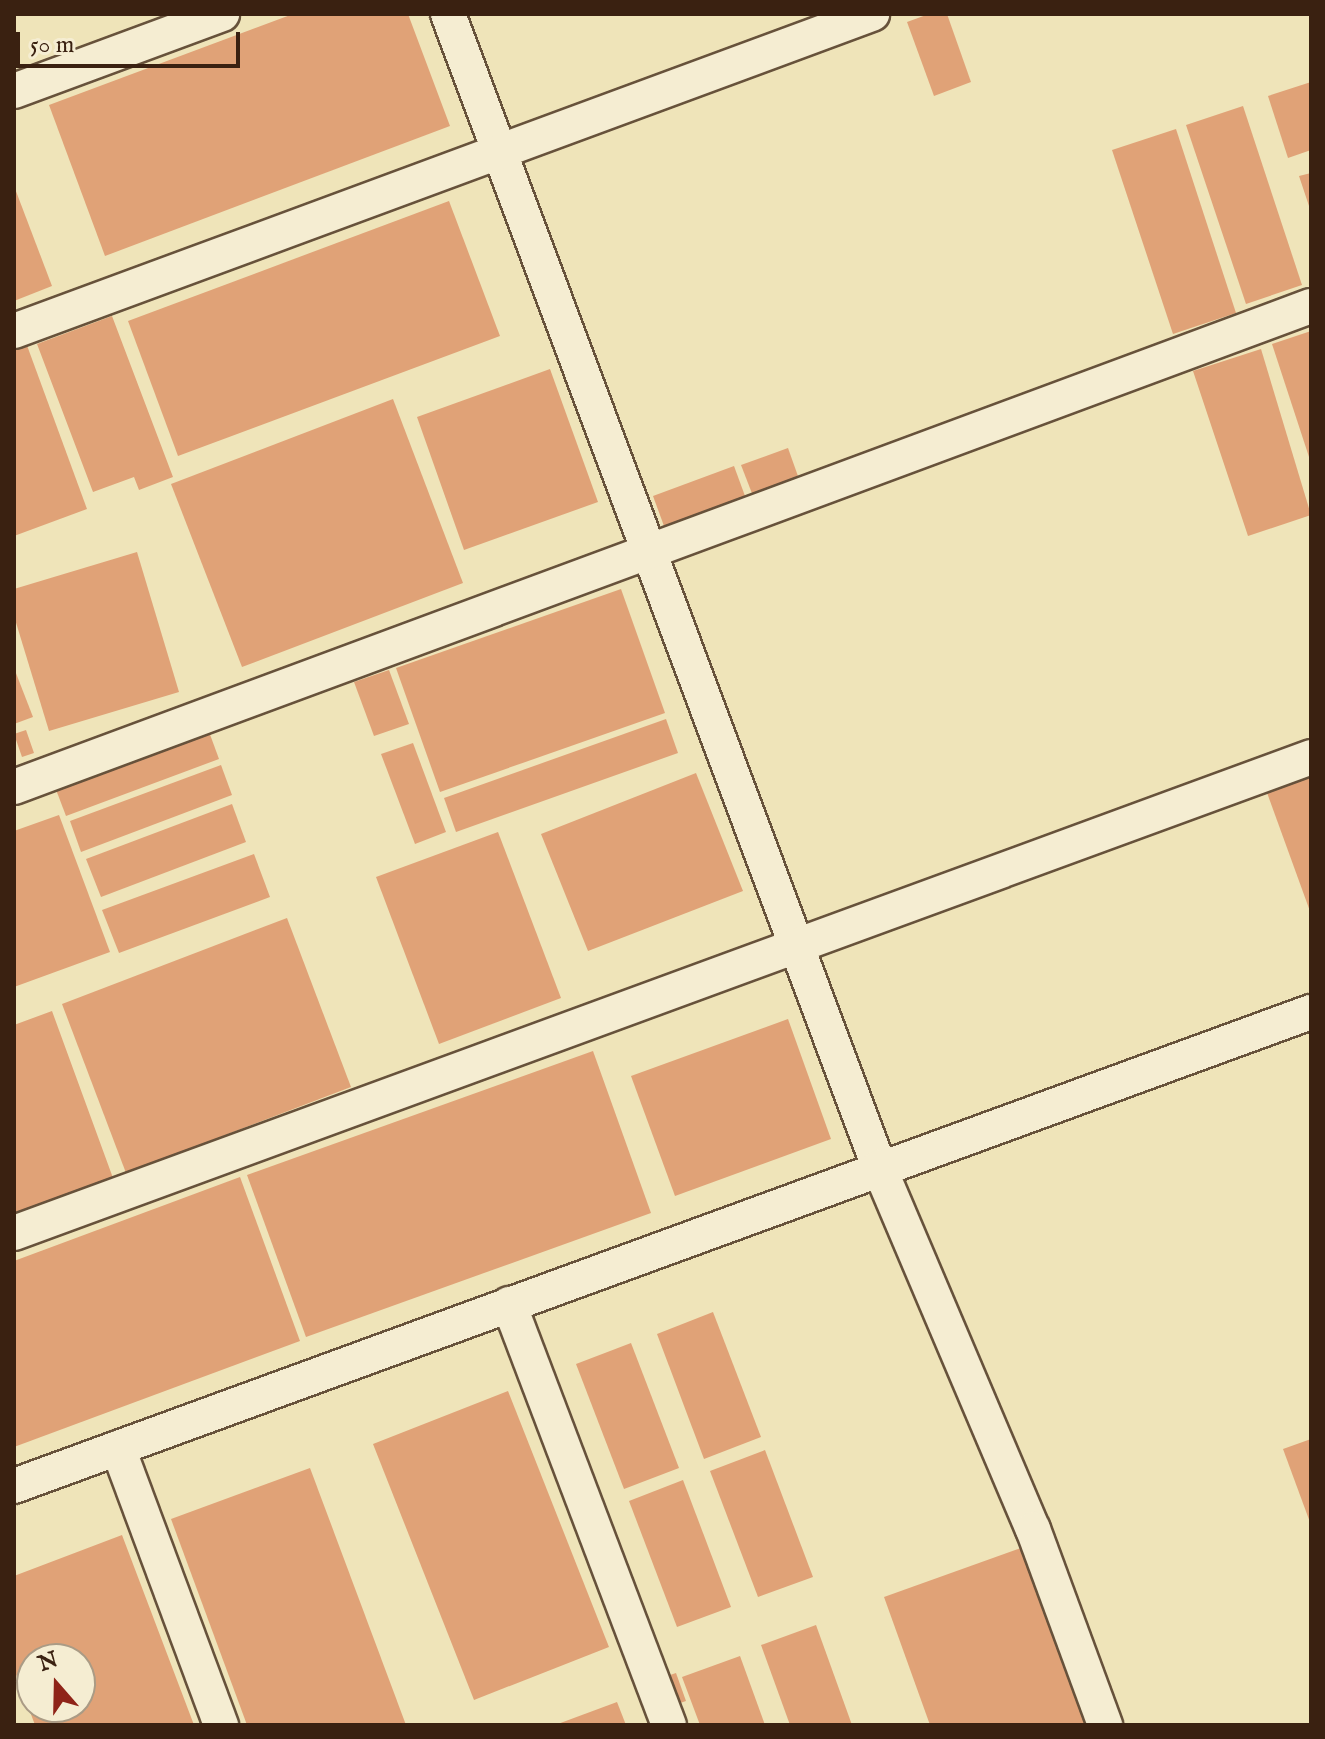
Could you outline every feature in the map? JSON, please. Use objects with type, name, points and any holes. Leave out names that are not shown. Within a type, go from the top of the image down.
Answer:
[{"type":"lane","points":[[14,91],[222,14]]},
{"type":"lane","points":[[448,14],[879,1167],[1033,1529],[1105,1725]]},
{"type":"lane","points":[[14,331],[500,154],[872,14]]},
{"type":"lane","points":[[14,787],[647,548],[1311,306]]},
{"type":"lane","points":[[14,1233],[798,950],[1311,757]]},
{"type":"lane","points":[[14,1486],[879,1167],[1311,1012]]},
{"type":"lane","points":[[509,1304],[669,1725]]},
{"type":"lane","points":[[118,1448],[221,1725]]},
{"type":"building","points":[[293,14],[408,14],[450,126],[105,256],[49,105]]},
{"type":"building","points":[[929,14],[947,14],[971,82],[934,96],[907,22]]},
{"type":"building","points":[[1311,82],[1311,150],[1288,158],[1268,96]]},
{"type":"building","points":[[1243,106],[1302,285],[1246,304],[1186,125]]},
{"type":"building","points":[[1176,129],[1236,313],[1173,334],[1112,150]]},
{"type":"building","points":[[1311,173],[1311,209],[1310,209],[1299,176]]},
{"type":"building","points":[[14,186],[52,286],[14,301]]},
{"type":"building","points":[[449,201],[500,336],[178,456],[128,321]]},
{"type":"building","points":[[112,316],[173,477],[139,490],[134,477],[93,492],[37,344]]},
{"type":"building","points":[[1311,331],[1311,460],[1310,460],[1272,344]]},
{"type":"building","points":[[25,340],[87,509],[14,536],[14,344]]},
{"type":"building","points":[[1261,349],[1311,515],[1248,536],[1193,371]]},
{"type":"building","points":[[550,369],[598,502],[464,550],[417,417]]},
{"type":"building","points":[[393,399],[463,583],[242,667],[171,484]]},
{"type":"building","points":[[788,448],[799,479],[753,496],[741,465]]},
{"type":"building","points":[[734,466],[745,496],[664,526],[653,496]]},
{"type":"building","points":[[137,552],[179,692],[49,731],[14,616],[14,589]]},
{"type":"building","points":[[621,589],[665,713],[440,792],[396,668]]},
{"type":"building","points":[[14,668],[33,717],[14,724]]},
{"type":"building","points":[[389,670],[409,724],[374,736],[354,682]]},
{"type":"building","points":[[666,719],[678,753],[456,832],[444,798]]},
{"type":"building","points":[[208,729],[219,759],[66,816],[55,787]]},
{"type":"building","points":[[26,730],[34,753],[22,757],[14,734]]},
{"type":"building","points":[[413,743],[446,832],[415,844],[381,754]]},
{"type":"building","points":[[221,765],[232,795],[81,852],[70,821]]},
{"type":"building","points":[[696,773],[743,891],[588,951],[541,834]]},
{"type":"building","points":[[1311,773],[1311,914],[1266,790]]},
{"type":"building","points":[[232,804],[246,842],[101,897],[86,859]]},
{"type":"building","points":[[59,815],[110,952],[14,987],[14,831]]},
{"type":"building","points":[[498,832],[561,998],[439,1044],[376,877]]},
{"type":"building","points":[[254,854],[270,897],[119,953],[102,910]]},
{"type":"building","points":[[287,918],[351,1087],[126,1173],[62,1004]]},
{"type":"building","points":[[52,1011],[113,1178],[15,1213],[14,1226],[14,1025]]},
{"type":"building","points":[[788,1019],[831,1139],[675,1196],[631,1076]]},
{"type":"building","points":[[593,1051],[651,1213],[306,1337],[247,1175]]},
{"type":"building","points":[[240,1177],[300,1341],[14,1447],[14,1261]]},
{"type":"building","points":[[713,1312],[761,1437],[704,1459],[657,1334]]},
{"type":"building","points":[[631,1343],[679,1468],[624,1489],[576,1364]]},
{"type":"building","points":[[508,1391],[609,1647],[474,1700],[373,1444]]},
{"type":"building","points":[[1311,1439],[1311,1525],[1283,1449]]},
{"type":"building","points":[[765,1450],[813,1577],[758,1597],[710,1471]]},
{"type":"building","points":[[310,1468],[406,1725],[247,1725],[171,1519]]},
{"type":"building","points":[[683,1480],[731,1607],[677,1627],[629,1501]]},
{"type":"building","points":[[122,1535],[194,1725],[35,1725],[96,1723],[96,1643],[16,1643],[16,1674],[14,1576]]},
{"type":"building","points":[[1021,1548],[1085,1725],[930,1725],[884,1597]]},
{"type":"building","points":[[816,1625],[852,1725],[790,1725],[761,1645]]},
{"type":"building","points":[[740,1656],[765,1725],[700,1725],[682,1677]]},
{"type":"building","points":[[676,1673],[686,1701],[668,1707],[658,1679]]},
{"type":"building","points":[[617,1702],[626,1725],[555,1725]]}]
